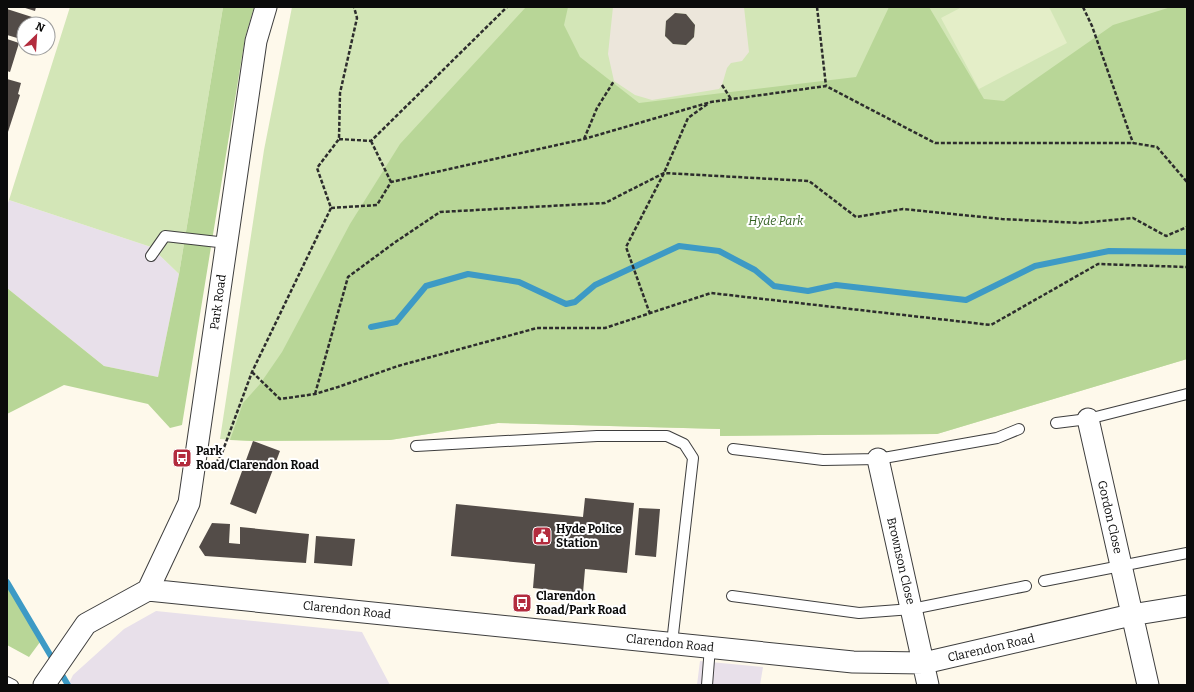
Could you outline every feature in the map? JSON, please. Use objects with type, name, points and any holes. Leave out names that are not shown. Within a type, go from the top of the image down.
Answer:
[{"type":"street","name":"Park Road","points":[[148,590],[189,503],[256,41],[266,7]]},
{"type":"street","name":"Gordon Close","points":[[1088,419],[1148,685]]},
{"type":"street","name":"Brownson Close","points":[[878,459],[928,685]]},
{"type":"street","points":[[45,684],[86,624],[148,590]]},
{"type":"street","name":"Clarendon Road","points":[[148,590],[854,662],[924,663],[1131,615],[1187,606]]},
{"type":"lane","points":[[151,256],[165,236],[226,243]]},
{"type":"lane","points":[[1056,423],[1088,419],[1187,394]]},
{"type":"lane","points":[[733,450],[822,460],[878,459],[997,438],[1019,429]]},
{"type":"lane","points":[[416,446],[597,436],[667,436],[684,444],[693,458],[672,643]]},
{"type":"lane","points":[[1044,581],[1187,553]]},
{"type":"lane","points":[[732,596],[858,613],[912,609],[1026,586]]},
{"type":"lane","points":[[707,685],[710,647]]},
{"type":"lane","points":[[7,682],[13,685]]},
{"type":"path","points":[[214,466],[222,453],[252,372],[331,208],[317,168],[339,139],[340,93],[357,18],[354,7]]},
{"type":"path","points":[[339,139],[371,141],[507,7]]},
{"type":"path","points":[[817,7],[826,86]]},
{"type":"path","points":[[1083,7],[1092,26],[1133,143]]},
{"type":"path","points":[[584,139],[597,108],[614,81]]},
{"type":"path","points":[[722,85],[731,99]]},
{"type":"path","points":[[331,208],[377,205],[390,182],[584,139],[711,102],[826,86],[936,143],[1133,143],[1157,147],[1187,182]]},
{"type":"path","points":[[650,314],[626,247],[664,173],[688,118],[711,102]]},
{"type":"path","points":[[371,141],[390,182]]},
{"type":"path","points":[[315,394],[348,277],[394,243],[440,212],[605,203],[664,173],[809,181],[856,217],[903,209],[1002,219],[1080,223],[1133,218],[1166,236],[1187,227]]},
{"type":"path","points":[[252,372],[280,399],[315,394],[398,366],[537,328],[606,328],[711,293],[991,325],[1098,264],[1187,267]]},
{"type":"shaded area","points":[[613,7],[744,7],[749,52],[742,61],[731,63],[727,68],[722,85],[719,89],[652,100],[635,95],[614,81],[608,54]],"holes":[[[676,13],[686,14],[695,25],[694,37],[686,45],[673,44],[665,36],[666,21]]]},
{"type":"shaded area","points":[[9,200],[151,247],[179,274],[158,377],[104,366],[7,288],[7,206]]},
{"type":"shaded area","points":[[156,611],[362,632],[390,685],[68,685],[73,675],[124,629]]},
{"type":"shaded area","points":[[700,661],[763,667],[760,685],[697,685]]},
{"type":"green space","points":[[70,7],[223,7],[179,274],[151,247],[9,200],[55,56],[56,56],[56,51]]},
{"type":"green space","points":[[223,7],[254,7],[245,38],[182,425],[170,428],[148,404],[64,385],[7,414],[7,288],[104,366],[158,377],[179,274]]},
{"type":"green space","name":"Hyde Park","points":[[292,7],[1187,7],[1187,359],[937,434],[720,436],[720,429],[498,423],[390,440],[253,441],[220,439],[264,150]]},
{"type":"green space","name":"Hyde Park","points":[[526,7],[568,7],[564,25],[580,57],[639,103],[856,77],[889,7],[929,7],[984,99],[1004,101],[1113,25],[1171,7],[1187,7],[1187,359],[937,434],[720,436],[720,429],[498,423],[390,440],[230,440],[243,403],[260,384],[282,352],[350,224],[400,144]]},
{"type":"green space","points":[[962,7],[1049,7],[1067,43],[979,89],[941,18]]},
{"type":"green space","points":[[7,580],[43,638],[29,657],[7,645]]},
{"type":"building","points":[[22,7],[36,7],[35,11]]},
{"type":"building","points":[[7,9],[29,16],[16,16],[16,38],[7,35]]},
{"type":"building","points":[[675,13],[686,14],[695,25],[694,37],[686,45],[673,44],[665,36],[666,21]]},
{"type":"building","points":[[7,39],[16,42],[16,53],[10,72],[7,71]]},
{"type":"building","points":[[7,79],[21,83],[18,94],[20,95],[7,135]]},
{"type":"building","points":[[253,441],[280,451],[256,514],[230,504]]},
{"type":"building","name":"Hyde Police Station","points":[[585,498],[634,503],[627,573],[585,569],[583,593],[533,588],[535,564],[451,556],[456,504],[583,517]]},
{"type":"building","points":[[639,508],[660,509],[656,557],[635,555]]},
{"type":"building","points":[[212,523],[230,524],[229,543],[240,544],[240,527],[309,534],[306,563],[205,556],[199,547]]},
{"type":"building","points":[[316,536],[355,539],[352,566],[314,563]]},
{"type":"waterway","points":[[371,327],[396,322],[426,286],[468,274],[519,282],[566,304],[575,302],[595,285],[679,246],[719,251],[755,270],[774,286],[808,291],[836,285],[966,300],[1035,266],[1109,251],[1187,252]]},
{"type":"waterway","points":[[7,582],[68,685]]},
{"type":"place","name":"Park Road/Clarendon Road","points":[[182,458]]},
{"type":"place","name":"Hyde Police Station","points":[[542,536]]},
{"type":"place","name":"Clarendon Road/Park Road","points":[[522,603]]}]
